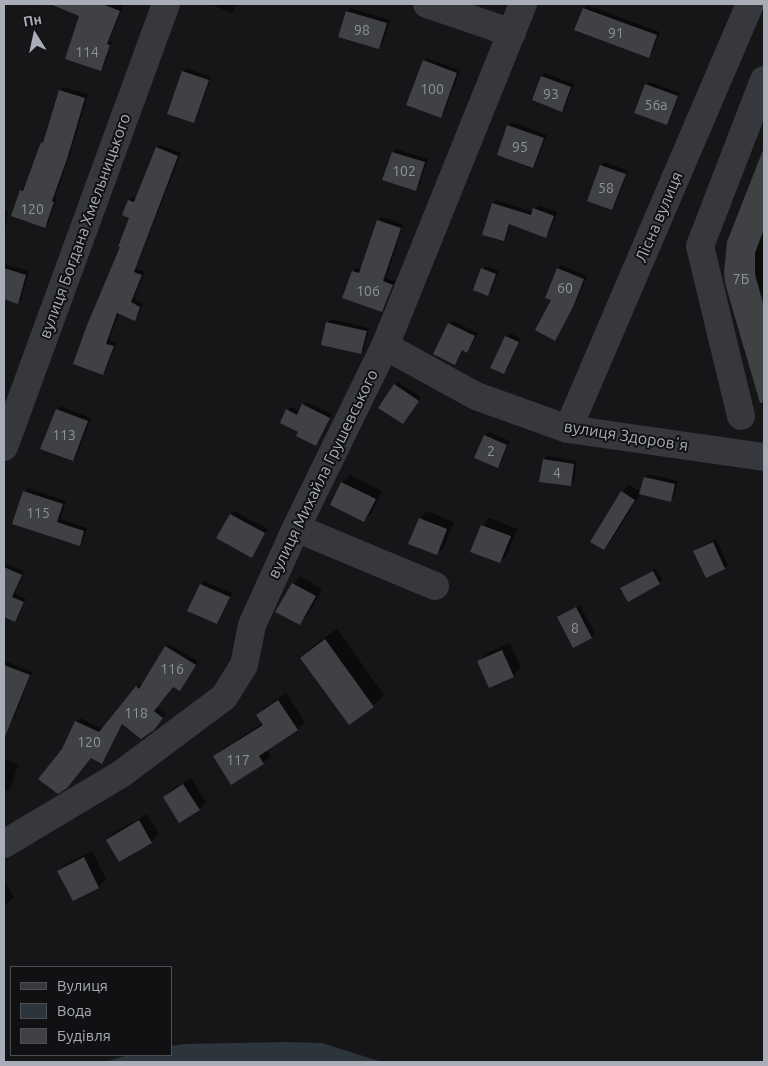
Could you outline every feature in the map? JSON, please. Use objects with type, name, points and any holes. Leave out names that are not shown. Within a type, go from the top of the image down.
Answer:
[{"type":"street","name":"вулиця Богдана Хмельницького","points":[[4,447],[166,4]]},
{"type":"street","points":[[427,4],[512,33]]},
{"type":"street","name":"вулиця Михайла Грушевського","points":[[4,844],[120,774],[224,697],[244,665],[252,625],[296,528],[385,346],[523,4]]},
{"type":"street","name":"Лісна вулиця","points":[[568,429],[750,4]]},
{"type":"street","points":[[741,416],[700,246],[764,80]]},
{"type":"street","name":"вулиця Здоровʼя","points":[[385,346],[476,396],[568,429],[764,457]]},
{"type":"street","points":[[296,528],[435,586]]},
{"type":"water","points":[[322,1043],[382,1062],[105,1062],[125,1056],[172,1056],[172,1046],[184,1044]]},
{"type":"building","points":[[50,4],[102,4],[120,11],[107,44],[110,45],[101,71],[65,59],[79,16]]},
{"type":"building","points":[[583,8],[657,35],[649,58],[574,30]]},
{"type":"building","points":[[346,11],[387,23],[379,49],[338,37]]},
{"type":"building","points":[[423,60],[457,73],[441,118],[406,105]]},
{"type":"building","points":[[182,71],[209,80],[194,123],[167,114]]},
{"type":"building","points":[[541,76],[571,87],[562,112],[532,100]]},
{"type":"building","points":[[645,84],[678,96],[667,125],[634,113]]},
{"type":"building","points":[[59,90],[85,98],[45,228],[11,216],[20,190],[23,191],[41,142],[43,143]]},
{"type":"building","points":[[507,125],[544,138],[533,168],[497,155]]},
{"type":"building","points":[[156,147],[178,156],[134,272],[142,275],[131,302],[140,307],[135,321],[117,313],[106,344],[114,346],[103,375],[73,364],[87,325],[120,247],[118,247],[129,218],[122,215],[128,200],[134,202]]},
{"type":"building","points":[[763,150],[764,229],[755,253],[755,275],[764,307],[764,402],[760,403],[725,283],[724,272],[727,242]]},
{"type":"building","points":[[392,152],[425,162],[416,191],[382,180]]},
{"type":"building","points":[[600,165],[626,174],[612,210],[587,201]]},
{"type":"building","points":[[492,203],[531,215],[533,208],[554,216],[546,238],[509,224],[504,241],[482,235]]},
{"type":"building","points":[[377,220],[401,228],[383,281],[393,285],[382,312],[342,298],[352,271],[359,273]]},
{"type":"building","points":[[4,268],[26,275],[18,304],[4,299]]},
{"type":"building","points":[[481,268],[496,274],[488,296],[473,290]]},
{"type":"building","points":[[557,268],[584,279],[573,307],[555,341],[535,330],[551,300],[545,298]]},
{"type":"building","points":[[326,322],[367,331],[361,354],[321,345]]},
{"type":"building","points":[[448,323],[475,336],[467,353],[462,350],[455,365],[433,354]]},
{"type":"building","points":[[505,336],[519,342],[504,374],[490,368]]},
{"type":"building","points":[[394,384],[419,401],[403,424],[378,408]]},
{"type":"building","points":[[302,404],[330,418],[316,446],[296,436],[298,432],[280,423],[286,409],[297,415]]},
{"type":"building","points":[[56,409],[88,421],[73,461],[40,449]]},
{"type":"building","points":[[484,435],[507,445],[498,468],[474,458]]},
{"type":"building","points":[[543,459],[574,464],[571,486],[539,482]]},
{"type":"building","points":[[644,477],[675,484],[671,502],[639,494]]},
{"type":"building","points":[[341,482],[376,499],[364,522],[330,505]]},
{"type":"building","points":[[23,491],[63,504],[57,522],[84,531],[80,546],[12,524]]},
{"type":"building","points":[[621,491],[635,500],[604,550],[590,542]]},
{"type":"building","points":[[230,514],[265,533],[252,558],[216,538]]},
{"type":"building","points":[[419,518],[447,529],[437,555],[408,544]]},
{"type":"building","points":[[481,525],[511,536],[500,563],[470,552]]},
{"type":"building","points":[[713,542],[725,569],[706,578],[693,551]]},
{"type":"building","points":[[4,567],[22,575],[12,597],[24,602],[15,622],[4,617]]},
{"type":"building","points":[[653,571],[660,584],[628,602],[620,588]]},
{"type":"building","points":[[292,583],[316,596],[300,625],[275,612]]},
{"type":"building","points":[[200,584],[230,597],[217,624],[187,611]]},
{"type":"building","points":[[576,607],[592,638],[573,648],[557,617]]},
{"type":"building","points":[[325,639],[374,707],[349,725],[300,658]]},
{"type":"building","points":[[165,646],[196,665],[180,691],[173,687],[154,711],[163,718],[154,730],[141,739],[122,724],[102,764],[91,758],[67,788],[58,794],[38,779],[62,749],[75,721],[99,732],[136,686],[139,689]]},
{"type":"building","points":[[502,650],[514,677],[489,688],[477,661]]},
{"type":"building","points":[[4,665],[30,675],[4,739]]},
{"type":"building","points":[[278,700],[298,730],[259,756],[264,764],[231,785],[213,756],[263,725],[256,715]]},
{"type":"building","points":[[183,784],[200,810],[179,823],[163,797]]},
{"type":"building","points":[[139,820],[152,843],[119,862],[106,840]]},
{"type":"building","points":[[84,857],[99,888],[73,901],[57,871]]}]
